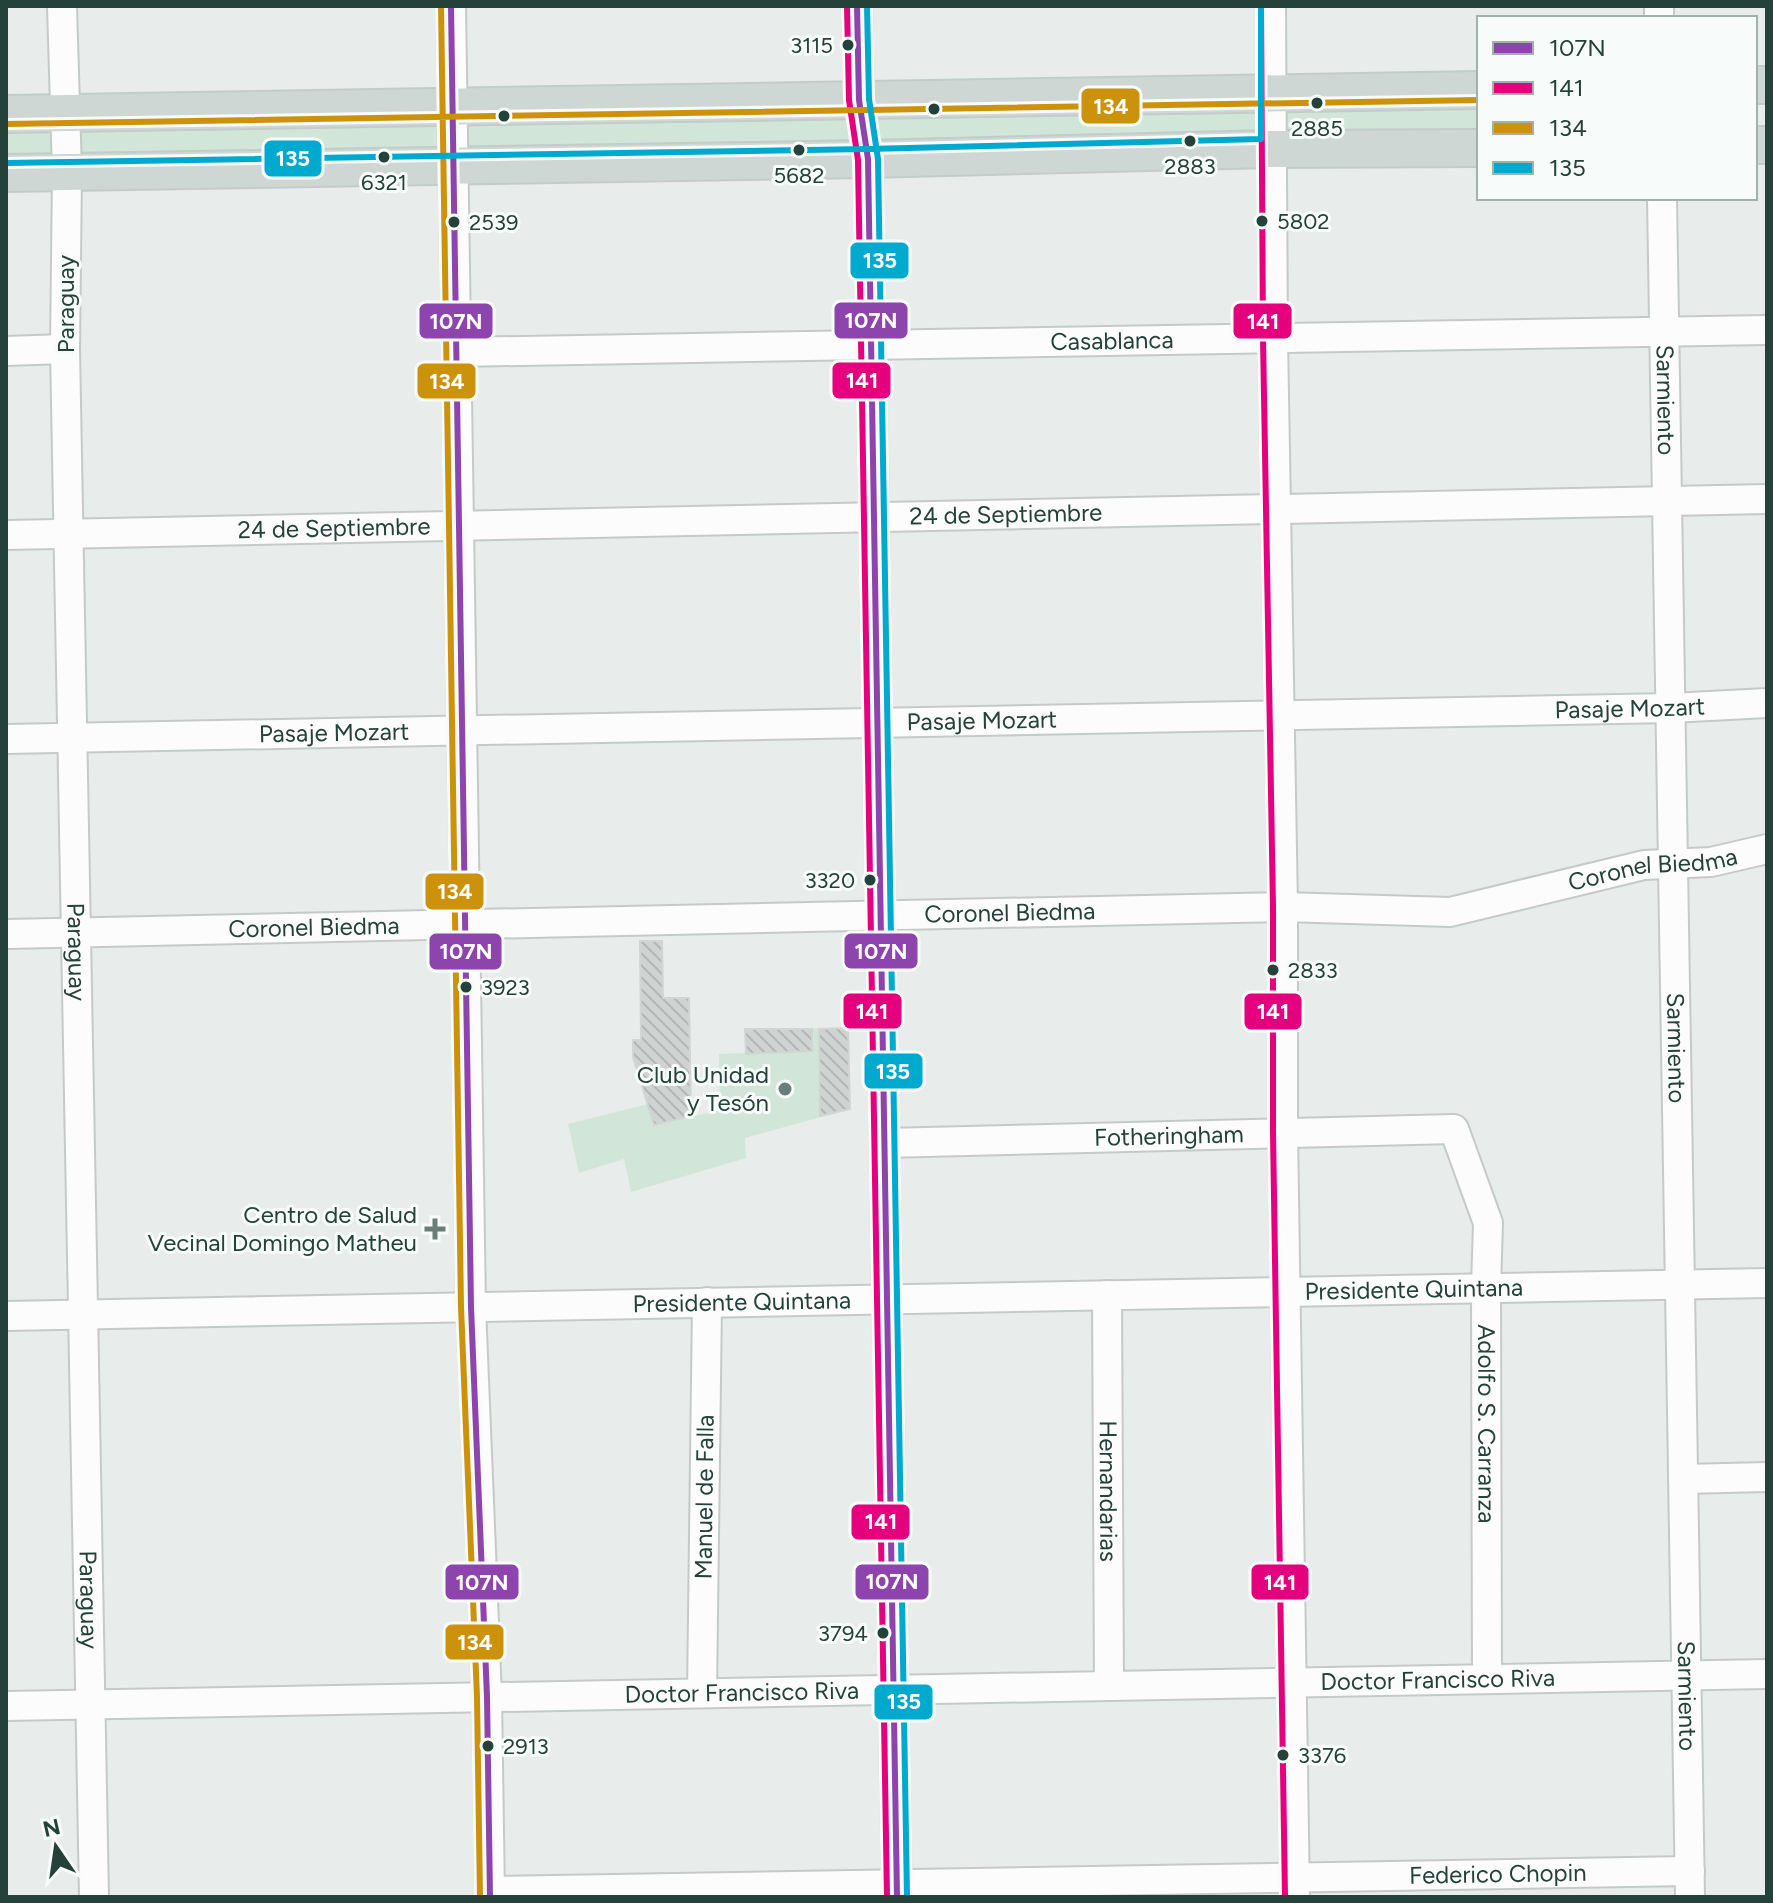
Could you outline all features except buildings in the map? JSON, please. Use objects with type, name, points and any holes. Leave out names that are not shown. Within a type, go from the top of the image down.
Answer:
[{"type":"main road","points":[[6,114],[1477,90]]},
{"type":"main road","points":[[6,173],[1271,149],[1477,148]]},
{"type":"street","name":"Paraguay","points":[[62,6],[67,172],[65,349],[94,1897]]},
{"type":"street","points":[[451,6],[471,1307],[487,1697],[490,1894]]},
{"type":"street","points":[[857,6],[859,100],[868,159],[897,1891]]},
{"type":"street","points":[[1271,6],[1295,1887]]},
{"type":"street","name":"Sarmiento","points":[[1662,200],[1690,1884]]},
{"type":"street","name":"Casablanca","points":[[456,352],[1767,330]]},
{"type":"street","points":[[6,351],[65,349]]},
{"type":"street","name":"24 de Septiembre","points":[[6,535],[1767,499]]},
{"type":"street","name":"Pasaje Mozart","points":[[6,739],[1671,708],[1767,703]]},
{"type":"street","name":"Coronel Biedma","points":[[6,934],[1283,907],[1450,912],[1644,865],[1711,862],[1767,849]]},
{"type":"street","name":"Fotheringham","points":[[885,1143],[1454,1129]]},
{"type":"street","name":"Adolfo S. Carranza","points":[[1454,1129],[1488,1223],[1487,1678]]},
{"type":"street","name":"Presidente Quintana","points":[[6,1316],[1767,1283]]},
{"type":"street","name":"Hernandarias","points":[[1107,1295],[1109,1686]]},
{"type":"street","name":"Manuel de Falla","points":[[702,1693],[707,1302]]},
{"type":"street","points":[[1683,1479],[1767,1477]]},
{"type":"street","name":"Doctor Francisco Riva","points":[[6,1706],[1767,1674]]},
{"type":"street","name":"Federico Chopin","points":[[490,1894],[1690,1884]]},
{"type":"green space","points":[[1477,90],[1477,148],[6,173],[6,114]]},
{"type":"green space","points":[[848,1028],[850,1109],[745,1138],[746,1158],[631,1192],[624,1159],[579,1173],[568,1124],[648,1104],[655,1125],[720,1110],[719,1054],[745,1053],[745,1029]]},
{"type":"transit line","name":"134","points":[[441,6],[461,1307],[477,1697],[480,1897]]},
{"type":"transit line","name":"107N","points":[[451,6],[471,1307],[487,1697],[490,1897]]},
{"type":"transit line","name":"141","points":[[847,6],[849,100],[858,160],[887,1897]]},
{"type":"transit line","name":"107N","points":[[857,6],[859,100],[868,159],[897,1897]]},
{"type":"transit line","name":"135","points":[[867,6],[869,99],[878,159],[907,1897]]},
{"type":"transit line","name":"141","points":[[1261,6],[1285,1897]]},
{"type":"transit line","name":"135","points":[[6,163],[868,149],[1261,139],[1261,6]]},
{"type":"transit line","name":"134","points":[[6,124],[1477,100]]},
{"type":"place","name":"3115","points":[[848,45]]},
{"type":"place","name":"2885","points":[[1317,103]]},
{"type":"place","name":"2883","points":[[1190,141]]},
{"type":"place","name":"5682","points":[[799,150]]},
{"type":"place","name":"6321","points":[[384,157]]},
{"type":"place","name":"5802","points":[[1262,221]]},
{"type":"place","name":"2539","points":[[454,222]]},
{"type":"place","name":"3320","points":[[870,880]]},
{"type":"place","name":"2833","points":[[1273,970]]},
{"type":"place","name":"3923","points":[[466,987]]},
{"type":"place","name":"Club Unidad y Tesón","points":[[785,1089]]},
{"type":"place","name":"Centro de Salud Vecinal Domingo Matheu","points":[[435,1229]]},
{"type":"place","name":"3794","points":[[883,1633]]},
{"type":"place","name":"2913","points":[[488,1746]]},
{"type":"place","name":"3376","points":[[1283,1755]]}]
